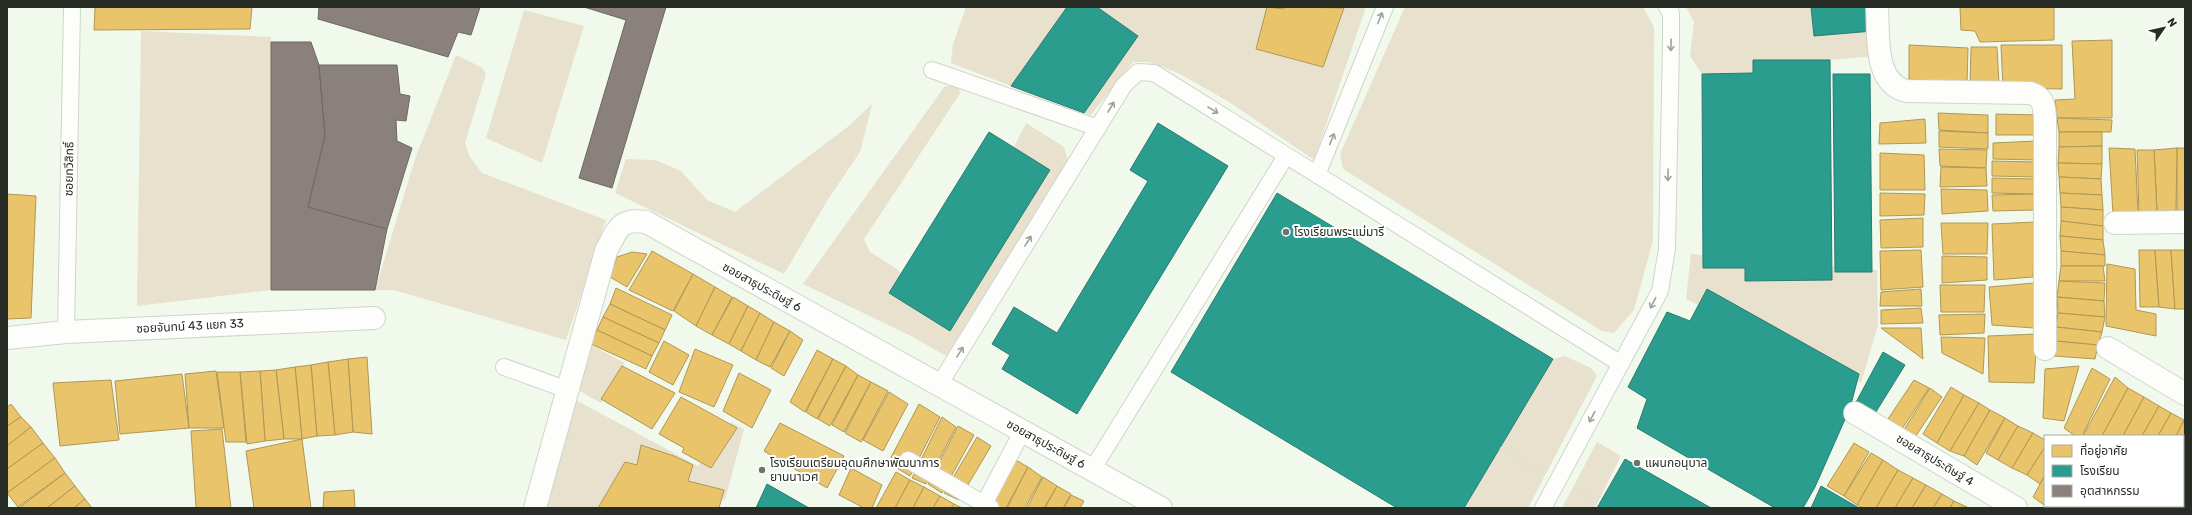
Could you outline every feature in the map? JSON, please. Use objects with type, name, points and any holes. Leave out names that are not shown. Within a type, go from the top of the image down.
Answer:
[{"type":"street","points":[[1877,7],[1881,64],[1888,81],[1896,88],[1906,91],[2030,93],[2039,96],[2044,103],[2045,349]]},
{"type":"street","name":"ซอยสาธุประดิษฐ์ 6","points":[[535,508],[606,251],[620,227],[631,220],[646,222],[1161,508]]},
{"type":"street","points":[[2115,223],[2185,222]]},
{"type":"street","name":"ซอยจันทน์ 43 แยก 33","points":[[7,338],[66,332],[374,318]]},
{"type":"street","points":[[2108,348],[2185,394]]},
{"type":"street","name":"ซอยสาธุประดิษฐ์ 4","points":[[1855,412],[2016,508]]},
{"type":"lane","name":"ซอยทวีสิทธิ์","points":[[66,332],[72,7]]},
{"type":"lane","points":[[1317,175],[1385,7]]},
{"type":"lane","points":[[1543,508],[1660,291],[1667,249],[1671,13],[1667,7]]},
{"type":"lane","points":[[932,70],[1098,128]]},
{"type":"lane","points":[[939,385],[1124,85],[1138,72],[1154,73],[1621,364]]},
{"type":"lane","points":[[1092,470],[1286,156]]},
{"type":"lane","points":[[504,367],[568,390]]},
{"type":"lane","points":[[908,460],[987,506],[1022,432]]},
{"type":"path","points":[[1500,448],[1544,472]]},
{"type":"path","points":[[1576,489],[1600,503]]},
{"type":"shaded area","points":[[966,7],[1067,7],[1011,86],[951,63],[953,44]]},
{"type":"shaded area","points":[[1097,7],[1366,7],[1314,160],[1229,102],[1178,73],[1149,62],[1133,62],[1091,115],[1084,113],[1138,36]]},
{"type":"shaded area","points":[[1405,7],[1643,7],[1654,27],[1653,240],[1634,310],[1614,333],[1602,331],[1343,169],[1340,154]]},
{"type":"shaded area","points":[[1686,7],[1872,7],[1874,56],[1830,60],[1754,60],[1753,73],[1702,74],[1690,56],[1694,22]]},
{"type":"shaded area","points":[[524,10],[584,26],[542,163],[486,138]]},
{"type":"shaded area","points":[[141,31],[271,37],[271,290],[137,306]]},
{"type":"shaded area","points":[[456,55],[481,67],[486,74],[465,143],[470,157],[482,173],[606,220],[566,340],[394,290],[375,290],[415,159]]},
{"type":"shaded area","points":[[945,86],[955,86],[961,92],[864,239],[870,252],[897,269],[908,283],[921,279],[1014,147],[1026,123],[1064,147],[1069,164],[946,356],[913,337],[803,284]]},
{"type":"shaded area","points":[[872,104],[860,152],[827,201],[784,274],[615,193],[626,159],[655,160],[681,171],[707,200],[735,212],[850,125]]},
{"type":"shaded area","points":[[1691,254],[1877,270],[1878,325],[1861,383],[1686,299]]},
{"type":"shaded area","points":[[591,345],[625,363],[601,403],[578,390]]},
{"type":"shaded area","points":[[1565,356],[1591,368],[1597,376],[1528,508],[1464,508],[1553,359]]},
{"type":"shaded area","points":[[574,399],[698,466],[731,422],[744,429],[725,500],[643,466],[624,508],[545,508]]},
{"type":"shaded area","points":[[1597,442],[1621,456],[1595,508],[1562,508]]},
{"type":"building: ที่อยู่อาศัย","points":[[95,7],[252,7],[250,29],[94,30]]},
{"type":"building: ที่อยู่อาศัย","points":[[1267,7],[1284,9],[1285,7],[1344,8],[1323,67],[1256,49]]},
{"type":"building: ที่อยู่อาศัย","points":[[1960,7],[2054,7],[2054,40],[1980,42],[1975,31],[1961,30]]},
{"type":"building: ที่อยู่อาศัย","points":[[2112,40],[2112,118],[2057,118],[2055,100],[2075,99],[2072,41]]},
{"type":"building: ที่อยู่อาศัย","points":[[1909,45],[1968,48],[1967,83],[1909,79]]},
{"type":"building: ที่อยู่อาศัย","points":[[2001,45],[2062,45],[2062,89],[2003,88]]},
{"type":"building: ที่อยู่อาศัย","points":[[1971,47],[1997,47],[1999,84],[1970,86]]},
{"type":"building: ที่อยู่อาศัย","points":[[1938,113],[1988,115],[1988,133],[1939,130]]},
{"type":"building: ที่อยู่อาศัย","points":[[1996,114],[2041,115],[2040,135],[1996,135]]},
{"type":"building: ที่อยู่อาศัย","points":[[2057,118],[2112,120],[2111,132],[2059,132]]},
{"type":"building: ที่อยู่อาศัย","points":[[1925,119],[1926,143],[1879,144],[1880,123]]},
{"type":"building: ที่อยู่อาศัย","points":[[1939,131],[1988,133],[1988,149],[1939,147]]},
{"type":"building: ที่อยู่อาศัย","points":[[2059,132],[2102,132],[2102,146],[2059,147]]},
{"type":"building: ที่อยู่อาศัย","points":[[2037,141],[2037,160],[1993,159],[1993,143]]},
{"type":"building: ที่อยู่อาศัย","points":[[2102,146],[2102,164],[2058,163],[2059,147]]},
{"type":"building: ที่อยู่อาศัย","points":[[2109,148],[2135,149],[2138,213],[2113,214]]},
{"type":"building: ที่อยู่อาศัย","points":[[2177,148],[2185,148],[2185,211],[2177,211]]},
{"type":"building: ที่อยู่อาศัย","points":[[2177,148],[2176,211],[2157,211],[2154,150]]},
{"type":"building: ที่อยู่อาศัย","points":[[1939,149],[1987,150],[1986,168],[1940,166]]},
{"type":"building: ที่อยู่อาศัย","points":[[2137,150],[2154,150],[2157,213],[2139,213]]},
{"type":"building: ที่อยู่อาศัย","points":[[1880,153],[1924,155],[1925,190],[1880,190]]},
{"type":"building: ที่อยู่อาศัย","points":[[1992,161],[2037,162],[2036,177],[1992,176]]},
{"type":"building: ที่อยู่อาศัย","points":[[2058,163],[2102,164],[2101,179],[2059,177]]},
{"type":"building: ที่อยู่อาศัย","points":[[1941,167],[1986,168],[1987,186],[1940,187]]},
{"type":"building: ที่อยู่อาศัย","points":[[2059,177],[2101,179],[2102,195],[2060,193]]},
{"type":"building: ที่อยู่อาศัย","points":[[1992,178],[2036,179],[2035,194],[1992,193]]},
{"type":"building: ที่อยู่อาศัย","points":[[1941,189],[1987,190],[1988,211],[1942,214]]},
{"type":"building: ที่อยู่อาศัย","points":[[1880,193],[1925,194],[1924,215],[1880,216]]},
{"type":"building: ที่อยู่อาศัย","points":[[2060,193],[2102,195],[2103,210],[2061,207]]},
{"type":"building: ที่อยู่อาศัย","points":[[7,194],[36,196],[31,318],[7,319]]},
{"type":"building: ที่อยู่อาศัย","points":[[2035,194],[2035,210],[1993,211],[1992,195]]},
{"type":"building: ที่อยู่อาศัย","points":[[2061,207],[2103,210],[2103,226],[2061,221]]},
{"type":"building: ที่อยู่อาศัย","points":[[1923,218],[1923,247],[1881,248],[1880,220]]},
{"type":"building: ที่อยู่อาศัย","points":[[2061,221],[2103,226],[2103,240],[2060,236]]},
{"type":"building: ที่อยู่อาศัย","points":[[2035,222],[2033,277],[1994,280],[1992,224]]},
{"type":"building: ที่อยู่อาศัย","points":[[1941,223],[1988,223],[1987,254],[1943,254]]},
{"type":"building: ที่อยู่อาศัย","points":[[2060,236],[2103,240],[2105,255],[2061,251]]},
{"type":"building: ที่อยู่อาศัย","points":[[1921,250],[1923,287],[1881,290],[1880,251]]},
{"type":"building: ที่อยู่อาศัย","points":[[2139,250],[2155,250],[2159,307],[2140,307]]},
{"type":"building: ที่อยู่อาศัย","points":[[2155,250],[2171,250],[2175,309],[2159,307]]},
{"type":"building: ที่อยู่อาศัย","points":[[2171,250],[2185,250],[2185,309],[2175,309]]},
{"type":"building: ที่อยู่อาศัย","points":[[652,251],[693,274],[673,311],[629,290]]},
{"type":"building: ที่อยู่อาศัย","points":[[2061,251],[2105,255],[2105,266],[2061,266]]},
{"type":"building: ที่อยู่อาศัย","points":[[632,252],[647,254],[627,287],[610,277],[617,257]]},
{"type":"building: ที่อยู่อาศัย","points":[[1942,256],[1987,257],[1987,280],[1942,283]]},
{"type":"building: ที่อยู่อาศัย","points":[[2107,264],[2135,269],[2136,310],[2156,314],[2156,336],[2106,326]]},
{"type":"building: ที่อยู่อาศัย","points":[[2061,266],[2103,266],[2105,281],[2059,281]]},
{"type":"building: ที่อยู่อาศัย","points":[[693,274],[715,287],[696,326],[674,311]]},
{"type":"building: ที่อยู่อาศัย","points":[[2059,281],[2105,283],[2104,301],[2057,297]]},
{"type":"building: ที่อยู่อาศัย","points":[[2034,283],[2034,328],[1992,325],[1989,287]]},
{"type":"building: ที่อยู่อาศัย","points":[[1940,285],[1985,285],[1984,312],[1941,312]]},
{"type":"building: ที่อยู่อาศัย","points":[[715,287],[732,297],[712,335],[696,326]]},
{"type":"building: ที่อยู่อาศัย","points":[[616,288],[672,315],[665,330],[610,304]]},
{"type":"building: ที่อยู่อาศัย","points":[[1921,289],[1922,306],[1880,306],[1881,292]]},
{"type":"building: ที่อยู่อาศัย","points":[[733,297],[748,306],[729,344],[712,335]]},
{"type":"building: ที่อยู่อาศัย","points":[[2057,297],[2104,301],[2105,317],[2058,313]]},
{"type":"building: ที่อยู่อาศัย","points":[[610,304],[665,330],[659,343],[603,317]]},
{"type":"building: ที่อยู่อาศัย","points":[[748,306],[760,313],[741,351],[729,344]]},
{"type":"building: ที่อยู่อาศัย","points":[[1921,308],[1923,323],[1881,324],[1881,310]]},
{"type":"building: ที่อยู่อาศัย","points":[[760,313],[774,322],[756,360],[741,351]]},
{"type":"building: ที่อยู่อาศัย","points":[[2058,313],[2105,317],[2102,332],[2056,327]]},
{"type":"building: ที่อยู่อาศัย","points":[[1985,314],[1984,333],[1940,335],[1939,315]]},
{"type":"building: ที่อยู่อาศัย","points":[[603,317],[659,343],[652,356],[597,330]]},
{"type":"building: ที่อยู่อาศัย","points":[[774,322],[790,331],[770,367],[756,360]]},
{"type":"building: ที่อยู่อาศัย","points":[[2056,327],[2102,332],[2098,345],[2055,341]]},
{"type":"building: ที่อยู่อาศัย","points":[[1881,328],[1921,328],[1923,359]]},
{"type":"building: ที่อยู่อาศัย","points":[[597,330],[652,356],[646,369],[591,344]]},
{"type":"building: ที่อยู่อาศัย","points":[[790,331],[803,340],[784,376],[771,368]]},
{"type":"building: ที่อยู่อาศัย","points":[[2037,334],[2034,383],[1989,382],[1988,336]]},
{"type":"building: ที่อยู่อาศัย","points":[[1941,337],[1985,338],[1983,374],[1942,353]]},
{"type":"building: ที่อยู่อาศัย","points":[[664,341],[689,355],[673,385],[649,372]]},
{"type":"building: ที่อยู่อาศัย","points":[[2055,341],[2098,345],[2095,359],[2054,356]]},
{"type":"building: ที่อยู่อาศัย","points":[[695,349],[733,365],[714,407],[679,392]]},
{"type":"building: ที่อยู่อาศัย","points":[[817,350],[833,359],[805,412],[790,402]]},
{"type":"building: ที่อยู่อาศัย","points":[[367,357],[372,434],[353,432],[348,359]]},
{"type":"building: ที่อยู่อาศัย","points":[[348,359],[353,432],[335,435],[328,362]]},
{"type":"building: ที่อยู่อาศัย","points":[[833,359],[846,366],[817,419],[806,412]]},
{"type":"building: ที่อยู่อาศัย","points":[[328,362],[335,435],[317,436],[311,365]]},
{"type":"building: ที่อยู่อาศัย","points":[[311,365],[317,436],[302,439],[295,367]]},
{"type":"building: ที่อยู่อาศัย","points":[[622,366],[675,393],[652,429],[601,399]]},
{"type":"building: ที่อยู่อาศัย","points":[[846,366],[858,375],[830,426],[818,419]]},
{"type":"building: ที่อยู่อาศัย","points":[[2079,366],[2064,421],[2043,418],[2045,369]]},
{"type":"building: ที่อยู่อาศัย","points":[[295,367],[302,439],[284,439],[276,370]]},
{"type":"building: ที่อยู่อาศัย","points":[[2092,368],[2110,379],[2082,435],[2074,435],[2064,428]]},
{"type":"building: ที่อยู่อาศัย","points":[[276,370],[284,439],[265,441],[260,371]]},
{"type":"building: ที่อยู่อาศัย","points":[[216,371],[224,428],[189,428],[185,374]]},
{"type":"building: ที่อยู่อาศัย","points":[[260,371],[265,441],[247,444],[240,372]]},
{"type":"building: ที่อยู่อาศัย","points":[[217,372],[240,372],[246,442],[226,442]]},
{"type":"building: ที่อยู่อาศัย","points":[[739,373],[771,390],[752,428],[723,411]]},
{"type":"building: ที่อยู่อาศัย","points":[[182,374],[189,428],[120,434],[115,381]]},
{"type":"building: ที่อยู่อาศัย","points":[[858,375],[871,382],[844,432],[832,425]]},
{"type":"building: ที่อยู่อาศัย","points":[[2115,377],[2128,388],[2103,435],[2084,435]]},
{"type":"building: ที่อยู่อาศัย","points":[[111,380],[119,440],[60,446],[53,383]]},
{"type":"building: ที่อยู่อาศัย","points":[[1914,380],[1929,388],[1900,432],[1886,422]]},
{"type":"building: ที่อยู่อาศัย","points":[[871,382],[888,391],[861,442],[845,433]]},
{"type":"building: ที่อยู่อาศัย","points":[[1951,387],[1964,395],[1937,443],[1923,434]]},
{"type":"building: ที่อยู่อาศัย","points":[[1930,388],[1942,397],[1913,440],[1902,433]]},
{"type":"building: ที่อยู่อาศัย","points":[[2128,388],[2144,397],[2124,435],[2103,435]]},
{"type":"building: ที่อยู่อาศัย","points":[[889,392],[908,404],[883,451],[863,440]]},
{"type":"building: ที่อยู่อาศัย","points":[[1964,395],[1979,403],[1950,451],[1937,443]]},
{"type":"building: ที่อยู่อาศัย","points":[[681,397],[737,428],[711,468],[682,452],[684,448],[659,434]]},
{"type":"building: ที่อยู่อาศัย","points":[[2144,397],[2159,406],[2143,435],[2124,435]]},
{"type":"building: ที่อยู่อาศัย","points":[[1979,403],[1990,410],[1964,456],[1950,451]]},
{"type":"building: ที่อยู่อาศัย","points":[[11,404],[21,417],[7,426],[7,407]]},
{"type":"building: ที่อยู่อาศัย","points":[[919,404],[940,417],[910,476],[888,463]]},
{"type":"building: ที่อยู่อาศัย","points":[[2159,406],[2171,413],[2159,435],[2143,435]]},
{"type":"building: ที่อยู่อาศัย","points":[[1990,410],[2005,418],[1977,465],[1964,456]]},
{"type":"building: ที่อยู่อาศัย","points":[[2171,413],[2184,420],[2176,435],[2159,435]]},
{"type":"building: ที่อยู่อาศัย","points":[[21,417],[31,427],[7,446],[7,426]]},
{"type":"building: ที่อยู่อาศัย","points":[[942,417],[956,427],[926,484],[912,478]]},
{"type":"building: ที่อยู่อาศัย","points":[[2005,418],[2018,426],[1998,460],[1986,453]]},
{"type":"building: ที่อยู่อาศัย","points":[[2184,420],[2185,450],[2184,452],[2184,435],[2176,435]]},
{"type":"building: ที่อยู่อาศัย","points":[[780,423],[844,456],[827,488],[764,451]]},
{"type":"building: ที่อยู่อาศัย","points":[[958,426],[974,435],[942,493],[928,484]]},
{"type":"building: ที่อยู่อาศัย","points":[[2018,426],[2033,433],[2012,468],[1998,460]]},
{"type":"building: ที่อยู่อาศัย","points":[[31,427],[43,443],[7,469],[7,446]]},
{"type":"building: ที่อยู่อาศัย","points":[[222,429],[231,508],[196,508],[191,431]]},
{"type":"building: ที่อยู่อาศัย","points":[[2033,433],[2044,439],[2044,449],[2027,475],[2012,468]]},
{"type":"building: ที่อยู่อาศัย","points":[[977,437],[991,446],[959,500],[944,493]]},
{"type":"building: ที่อยู่อาศัย","points":[[302,439],[311,508],[254,508],[246,451]]},
{"type":"building: ที่อยู่อาศัย","points":[[43,443],[55,458],[7,493],[7,469]]},
{"type":"building: ที่อยู่อาศัย","points":[[1854,443],[1869,452],[1844,496],[1827,486]]},
{"type":"building: ที่อยู่อาศัย","points":[[641,445],[674,456],[693,465],[688,481],[724,490],[719,508],[598,508],[625,462],[637,465]]},
{"type":"building: ที่อยู่อาศัย","points":[[2044,449],[2044,477],[2040,484],[2027,475]]},
{"type":"building: ที่อยู่อาศัย","points":[[2185,450],[2184,490],[2184,452]]},
{"type":"building: ที่อยู่อาศัย","points":[[1871,453],[1883,460],[1857,505],[1844,496]]},
{"type":"building: ที่อยู่อาศัย","points":[[55,458],[65,473],[18,507],[7,493]]},
{"type":"building: ที่อยู่อาศัย","points":[[1014,459],[1028,467],[1006,508],[998,508],[990,503]]},
{"type":"building: ที่อยู่อาศัย","points":[[1883,460],[1898,470],[1876,508],[1863,508],[1857,505]]},
{"type":"building: ที่อยู่อาศัย","points":[[1028,467],[1042,477],[1025,508],[1007,508]]},
{"type":"building: ที่อยู่อาศัย","points":[[851,468],[882,485],[872,508],[864,508],[839,495]]},
{"type":"building: ที่อยู่อาศัย","points":[[1898,470],[1913,478],[1895,508],[1876,508]]},
{"type":"building: ที่อยู่อาศัย","points":[[896,472],[910,480],[895,508],[876,508]]},
{"type":"building: ที่อยู่อาศัย","points":[[65,473],[75,486],[47,508],[19,508]]},
{"type":"building: ที่อยู่อาศัย","points":[[1043,477],[1057,486],[1044,508],[1027,508]]},
{"type":"building: ที่อยู่อาศัย","points":[[2044,477],[2044,505],[2033,497]]},
{"type":"building: ที่อยู่อาศัย","points":[[1913,478],[1926,485],[1912,508],[1895,508]]},
{"type":"building: ที่อยู่อาศัย","points":[[910,480],[924,487],[913,508],[895,508]]},
{"type":"building: ที่อยู่อาศัย","points":[[1926,485],[1942,494],[1933,508],[1912,508]]},
{"type":"building: ที่อยู่อาศัย","points":[[75,486],[85,499],[74,508],[47,508]]},
{"type":"building: ที่อยู่อาศัย","points":[[1057,486],[1071,494],[1063,508],[1045,508]]},
{"type":"building: ที่อยู่อาศัย","points":[[924,487],[940,496],[933,508],[913,508]]},
{"type":"building: ที่อยู่อาศัย","points":[[354,490],[355,508],[323,508],[324,492]]},
{"type":"building: ที่อยู่อาศัย","points":[[1942,494],[1954,501],[1950,508],[1933,508]]},
{"type":"building: ที่อยู่อาศัย","points":[[1071,495],[1084,501],[1080,508],[1064,508]]},
{"type":"building: ที่อยู่อาศัย","points":[[940,496],[954,504],[951,508],[933,508]]},
{"type":"building: ที่อยู่อาศัย","points":[[85,499],[92,508],[74,508]]},
{"type":"building: ที่อยู่อาศัย","points":[[1954,501],[1967,507],[1950,508]]},
{"type":"building: ที่อยู่อาศัย","points":[[954,504],[962,508],[951,508]]},
{"type":"building: ที่อยู่อาศัย","points":[[2044,507],[2062,507],[2062,508]]},
{"type":"building: ที่อยู่อาศัย","points":[[2062,507],[2082,507],[2081,508]]},
{"type":"building: ที่อยู่อาศัย","points":[[2092,507],[2112,507],[2112,508]]},
{"type":"building: ที่อยู่อาศัย","points":[[2112,507],[2130,507],[2130,508]]},
{"type":"building: ที่อยู่อาศัย","points":[[2130,507],[2149,507],[2148,508]]},
{"type":"building: โรงเรียน","points":[[1067,7],[1097,7],[1138,36],[1084,113],[1011,86]]},
{"type":"building: โรงเรียน","points":[[1811,7],[1871,7],[1873,31],[1814,36]]},
{"type":"building: โรงเรียน","points":[[1753,60],[1830,60],[1832,280],[1745,281],[1745,268],[1703,268],[1702,74],[1753,73]]},
{"type":"building: โรงเรียน","points":[[1833,74],[1870,74],[1872,272],[1835,272]]},
{"type":"building: โรงเรียน","points":[[1158,123],[1228,166],[1077,414],[1002,369],[1010,355],[992,344],[1014,307],[1057,333],[1148,181],[1130,170]]},
{"type":"building: โรงเรียน","points":[[989,132],[1050,170],[950,331],[889,293]]},
{"type":"building: โรงเรียน","points":[[1277,193],[1553,359],[1464,508],[1397,508],[1171,372]]},
{"type":"building: โรงเรียน","points":[[1707,289],[1859,374],[1850,408],[1815,487],[1803,508],[1775,508],[1637,428],[1647,399],[1628,387],[1667,312],[1690,321]]},
{"type":"building: โรงเรียน","points":[[1883,352],[1905,365],[1874,415],[1854,406]]},
{"type":"building: โรงเรียน","points":[[1625,459],[1711,508],[1597,508]]},
{"type":"building: โรงเรียน","points":[[767,484],[809,508],[756,508]]},
{"type":"building: โรงเรียน","points":[[1821,486],[1859,508],[1811,508]]},
{"type":"building: อุตสาหกรรม","points":[[319,7],[480,7],[471,35],[458,32],[448,57],[318,19]]},
{"type":"building: อุตสาหกรรม","points":[[584,7],[666,7],[612,188],[579,178],[626,20]]},
{"type":"building: อุตสาหกรรม","points":[[271,42],[311,42],[319,65],[325,136],[308,207],[387,229],[375,290],[271,290]]},
{"type":"building: อุตสาหกรรม","points":[[319,65],[397,65],[400,94],[410,96],[406,121],[396,120],[397,141],[412,148],[387,229],[308,207],[325,136]]},
{"type":"place","name":"โรงเรียนพระแม่มารี","points":[[1286,232]]},
{"type":"place","name":"แผนกอนุบาล","points":[[1637,463]]},
{"type":"place","name":"โรงเรียนเตรียมอุดมศึกษาพัฒนาการ ยานนาเวศ","points":[[762,470]]}]
